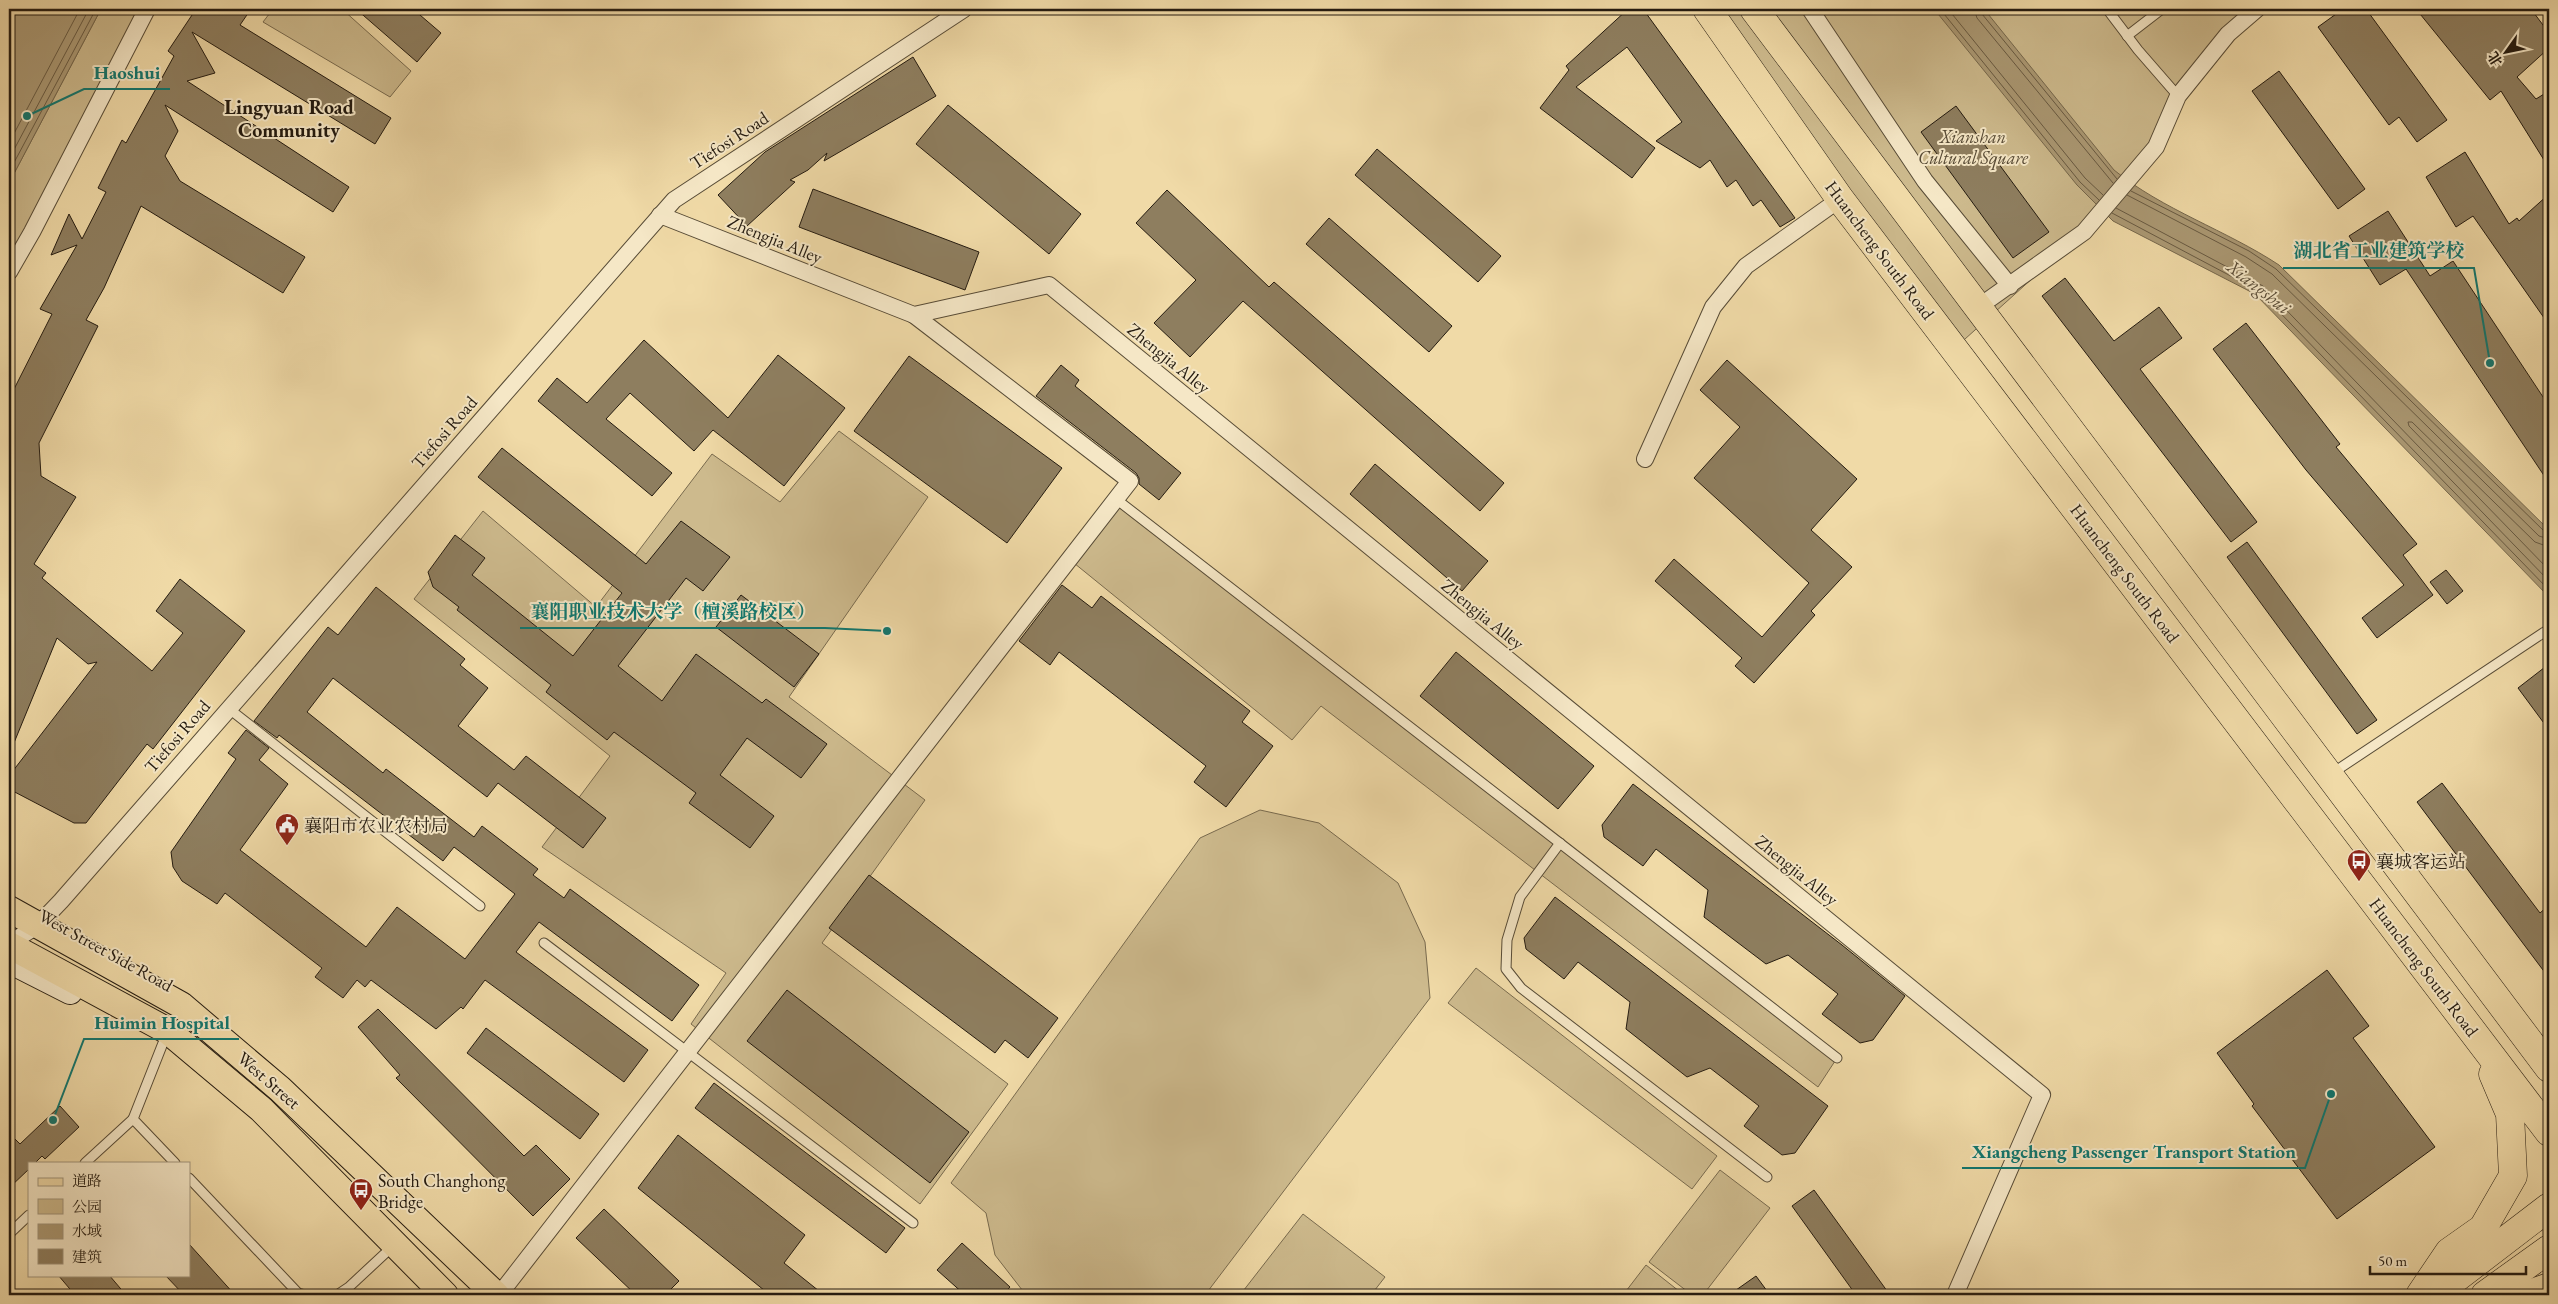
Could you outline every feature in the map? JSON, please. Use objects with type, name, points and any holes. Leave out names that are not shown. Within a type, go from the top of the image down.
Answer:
[{"type":"highway","name":"Huancheng South Road","points":[[1707,9],[1840,199],[2549,1132]]},
{"type":"highway","points":[[1754,9],[2549,1068]]},
{"type":"highway","points":[[2420,1295],[2449,1252],[2484,1228],[2513,1176],[2510,1114],[2474,1032]]},
{"type":"highway","points":[[2434,1295],[2549,1207]]},
{"type":"highway","points":[[2485,1295],[2549,1249]]},
{"type":"highway","points":[[2528,1295],[2549,1287]]},
{"type":"main road","name":"West Street","points":[[9,909],[42,920],[181,1005],[280,1089],[501,1294]]},
{"type":"main road","name":"West Street","points":[[9,945],[168,1031],[261,1109],[391,1248],[445,1295]]},
{"type":"street","points":[[9,272],[32,232],[147,9]]},
{"type":"street","points":[[1810,9],[1925,181],[2010,286]]},
{"type":"street","points":[[1977,308],[2084,232],[2156,146],[2178,96],[2228,34],[2257,9]]},
{"type":"street","name":"Tiefosi Road","points":[[9,945],[42,920],[674,200],[958,10]]},
{"type":"street","points":[[1645,459],[1713,307],[1746,266],[1840,199]]},
{"type":"street","name":"Zhengjia Alley","points":[[660,215],[914,315],[1048,286],[2042,1095],[1955,1295]]},
{"type":"street","points":[[501,1294],[1130,481],[914,315]]},
{"type":"street","name":"West Street Side Road","points":[[9,895],[42,920]]},
{"type":"street","points":[[9,961],[163,1043],[256,1118],[391,1248],[432,1295]]},
{"type":"lane","points":[[2107,9],[2178,96]]},
{"type":"lane","points":[[2128,36],[2162,9]]},
{"type":"lane","points":[[1116,499],[1837,1058]]},
{"type":"lane","points":[[2328,776],[2549,629]]},
{"type":"lane","points":[[228,708],[480,906]]},
{"type":"lane","points":[[1560,843],[1520,897],[1507,940],[1506,969],[1521,988],[1767,1177]]},
{"type":"lane","points":[[544,943],[913,1222]]},
{"type":"lane","points":[[86,1162],[133,1118],[163,1043]]},
{"type":"lane","points":[[133,1118],[174,1162]]},
{"type":"lane","points":[[190,1179],[298,1293],[305,1295]]},
{"type":"lane","points":[[9,1234],[28,1216]]},
{"type":"lane","points":[[337,1295],[349,1287],[391,1248]]},
{"type":"green space","points":[[101,9],[149,9],[9,265],[9,183]]},
{"type":"green space","points":[[273,9],[342,9],[411,71],[390,97],[263,22]]},
{"type":"green space","name":"Xianshan Cultural Square","points":[[1707,9],[2257,9],[2178,96],[2169,131],[2084,232],[1955,348]]},
{"type":"green space","points":[[839,431],[928,497],[789,697],[925,800],[822,943],[1008,1084],[920,1204],[691,1024],[726,973],[542,847],[610,756],[414,599],[483,511],[596,607],[712,454],[780,502]]},
{"type":"green space","points":[[1116,499],[1837,1058],[1818,1087],[1321,706],[1292,740],[1069,559]]},
{"type":"green space","points":[[1260,810],[1319,823],[1398,883],[1425,942],[1430,998],[1205,1295],[1026,1295],[995,1255],[986,1213],[951,1183],[1200,838]]},
{"type":"green space","points":[[1476,968],[1717,1156],[1692,1189],[1448,1003]]},
{"type":"green space","points":[[1720,1170],[1770,1208],[1703,1295],[1692,1295],[1649,1262]]},
{"type":"green space","points":[[1303,1214],[1385,1277],[1371,1295],[1240,1295]]},
{"type":"green space","points":[[1646,1265],[1684,1295],[1623,1295]]},
{"type":"water","points":[[9,9],[101,9],[9,183]]},
{"type":"water","name":"Xiangshui","points":[[1934,9],[1984,9],[2114,170],[2153,197],[2238,241],[2279,265],[2549,530],[2549,597],[2255,294],[2113,221],[2077,185]]},
{"type":"building","points":[[196,9],[251,9],[240,25],[391,118],[375,144],[192,32],[215,73],[187,81],[349,187],[333,212],[165,105],[178,131],[165,156],[180,181],[305,257],[283,293],[141,206],[104,288],[86,320],[98,326],[39,443],[41,476],[76,497],[34,564],[46,573],[42,578],[152,671],[183,633],[156,611],[180,579],[245,631],[153,749],[147,744],[86,823],[74,823],[9,789],[9,776],[97,662],[88,664],[57,638],[9,755],[9,399],[52,314],[40,309],[77,245],[51,255],[69,214],[82,239],[106,192],[98,188],[122,140],[126,143],[174,56],[168,51]]},
{"type":"building","points":[[356,9],[413,9],[441,33],[417,62]]},
{"type":"building","points":[[1628,9],[1643,9],[1795,218],[1780,227],[1761,200],[1753,206],[1736,180],[1727,187],[1710,160],[1700,168],[1656,141],[1682,122],[1627,47],[1576,87],[1655,148],[1632,178],[1540,108],[1569,70],[1566,66]]},
{"type":"building","points":[[2343,9],[2366,9],[2447,120],[2417,142],[2399,117],[2389,125],[2318,27]]},
{"type":"building","points":[[2416,9],[2531,9],[2549,33],[2549,48],[2517,77],[2536,99],[2549,91],[2549,168],[2501,91],[2490,100]]},
{"type":"building","points":[[913,57],[936,96],[824,161],[827,153],[808,170],[790,180],[795,182],[747,226],[718,195],[765,152]]},
{"type":"building","points":[[2279,71],[2365,189],[2338,209],[2252,91]]},
{"type":"building","points":[[948,105],[1081,214],[1049,254],[916,144]]},
{"type":"building","points":[[1956,106],[2049,232],[2013,258],[1921,132]]},
{"type":"building","points":[[1377,149],[1501,256],[1478,282],[1355,175]]},
{"type":"building","points":[[2465,152],[2509,224],[2517,218],[2519,221],[2549,194],[2549,325],[2473,216],[2456,227],[2426,177]]},
{"type":"building","points":[[813,189],[979,252],[965,290],[799,227]]},
{"type":"building","points":[[1167,190],[1269,287],[1274,282],[1504,483],[1480,511],[1243,301],[1190,357],[1154,323],[1196,280],[1136,223]]},
{"type":"building","points":[[2388,211],[2430,276],[2453,261],[2549,406],[2549,483],[2406,269],[2380,285],[2349,236]]},
{"type":"building","points":[[1329,218],[1452,326],[1429,352],[1306,244]]},
{"type":"building","points":[[2065,278],[2114,341],[2159,307],[2182,338],[2140,369],[2257,522],[2231,542],[2042,296]]},
{"type":"building","points":[[2246,323],[2340,444],[2336,447],[2417,544],[2403,555],[2433,595],[2377,638],[2362,618],[2404,585],[2306,470],[2213,349]]},
{"type":"building","points":[[644,340],[728,418],[778,355],[845,408],[784,486],[713,430],[694,451],[630,393],[606,419],[672,473],[652,496],[538,401],[557,378],[587,403]]},
{"type":"building","points":[[909,356],[1062,468],[1007,543],[854,431]]},
{"type":"building","points":[[1727,360],[1857,479],[1811,530],[1852,567],[1811,611],[1815,615],[1754,683],[1735,666],[1742,658],[1655,581],[1674,559],[1762,637],[1809,583],[1694,478],[1740,427],[1700,390]]},
{"type":"building","points":[[1061,365],[1079,380],[1075,386],[1181,473],[1159,500],[1139,484],[1139,478],[1136,473],[1036,396]]},
{"type":"building","points":[[502,448],[646,564],[681,521],[730,557],[703,591],[686,578],[618,666],[662,701],[696,654],[762,703],[766,699],[827,744],[801,778],[747,738],[720,775],[774,816],[750,848],[689,803],[696,793],[614,732],[607,740],[546,692],[551,685],[457,610],[459,607],[433,587],[428,572],[455,535],[485,558],[472,575],[573,656],[622,593],[478,477]]},
{"type":"building","points":[[1375,464],[1488,561],[1462,591],[1350,494]]},
{"type":"building","points":[[2247,542],[2377,720],[2357,734],[2227,557]]},
{"type":"building","points":[[2446,570],[2463,591],[2447,604],[2430,582]]},
{"type":"building","points":[[1062,585],[1092,608],[1101,596],[1250,711],[1242,722],[1273,746],[1226,807],[1194,782],[1206,766],[1059,652],[1050,665],[1019,641]]},
{"type":"building","points":[[376,587],[465,659],[460,665],[488,688],[458,726],[514,770],[526,756],[606,818],[583,848],[498,783],[487,797],[333,678],[307,712],[383,773],[386,769],[474,837],[482,826],[538,869],[533,875],[564,898],[570,889],[699,985],[672,1021],[539,922],[516,952],[648,1050],[624,1082],[485,980],[463,1009],[461,1007],[436,1029],[371,980],[365,987],[357,980],[343,998],[315,977],[322,968],[225,893],[217,904],[182,881],[173,867],[171,852],[236,759],[228,753],[246,730],[269,748],[259,760],[288,784],[240,850],[366,947],[397,907],[465,959],[515,894],[454,847],[443,861],[279,735],[277,738],[254,721],[328,627],[338,635]]},
{"type":"building","points":[[741,595],[819,654],[794,687],[716,627]]},
{"type":"building","points":[[1456,652],[1594,766],[1558,809],[1420,696]]},
{"type":"building","points":[[2549,664],[2549,730],[2518,688]]},
{"type":"building","points":[[2442,783],[2540,913],[2549,905],[2549,978],[2417,802]]},
{"type":"building","points":[[1633,784],[1905,996],[1873,1040],[1860,1043],[1822,1014],[1838,994],[1788,955],[1766,964],[1704,917],[1708,890],[1656,849],[1643,866],[1604,837],[1602,825]]},
{"type":"building","points":[[869,875],[1058,1018],[1028,1058],[1005,1040],[995,1053],[829,928]]},
{"type":"building","points":[[1555,897],[1828,1106],[1795,1153],[1782,1155],[1744,1126],[1759,1106],[1710,1068],[1687,1077],[1626,1029],[1630,1002],[1578,962],[1564,979],[1526,949],[1524,938]]},
{"type":"building","points":[[2327,970],[2369,1026],[2353,1038],[2435,1147],[2337,1219],[2252,1106],[2254,1104],[2217,1053]]},
{"type":"building","points":[[787,990],[969,1132],[930,1183],[747,1041]]},
{"type":"building","points":[[378,1009],[524,1156],[536,1145],[570,1179],[533,1216],[396,1078],[400,1075],[358,1027]]},
{"type":"building","points":[[486,1028],[599,1114],[580,1139],[467,1053]]},
{"type":"building","points":[[714,1083],[905,1228],[886,1253],[695,1108]]},
{"type":"building","points":[[60,1106],[79,1127],[45,1159],[42,1156],[36,1162],[28,1162],[28,1170],[9,1188],[9,1133],[20,1144]]},
{"type":"building","points":[[678,1135],[805,1235],[784,1263],[824,1295],[770,1295],[638,1188]]},
{"type":"building","points":[[1814,1190],[1890,1295],[1856,1295],[1792,1206]]},
{"type":"building","points":[[604,1209],[679,1281],[665,1295],[636,1295],[576,1238]]},
{"type":"building","points":[[962,1243],[1010,1287],[1003,1295],[965,1295],[937,1270]]},
{"type":"building","points":[[190,1245],[235,1295],[184,1295],[166,1276],[190,1276]]},
{"type":"building","points":[[59,1276],[110,1276],[126,1295],[75,1295]]},
{"type":"building","points":[[1756,1276],[1770,1295],[1729,1295]]},
{"type":"place","name":"Haoshui","points":[[27,116]]},
{"type":"place","name":"湖北省工业建筑学校","points":[[2490,363]]},
{"type":"place","name":"襄阳职业技术大学（檀溪路校区）","points":[[887,631]]},
{"type":"place","name":"襄阳市农业农村局","points":[[287,846]]},
{"type":"place","name":"襄城客运站","points":[[2359,882]]},
{"type":"place","name":"Xiangcheng Passenger Transport Station","points":[[2331,1094]]},
{"type":"place","name":"Huimin Hospital","points":[[53,1120]]},
{"type":"place","name":"South Changhong Bridge","points":[[361,1211]]},
{"type":"district","name":"Lingyuan Road Community","points":[[289,118]]}]
